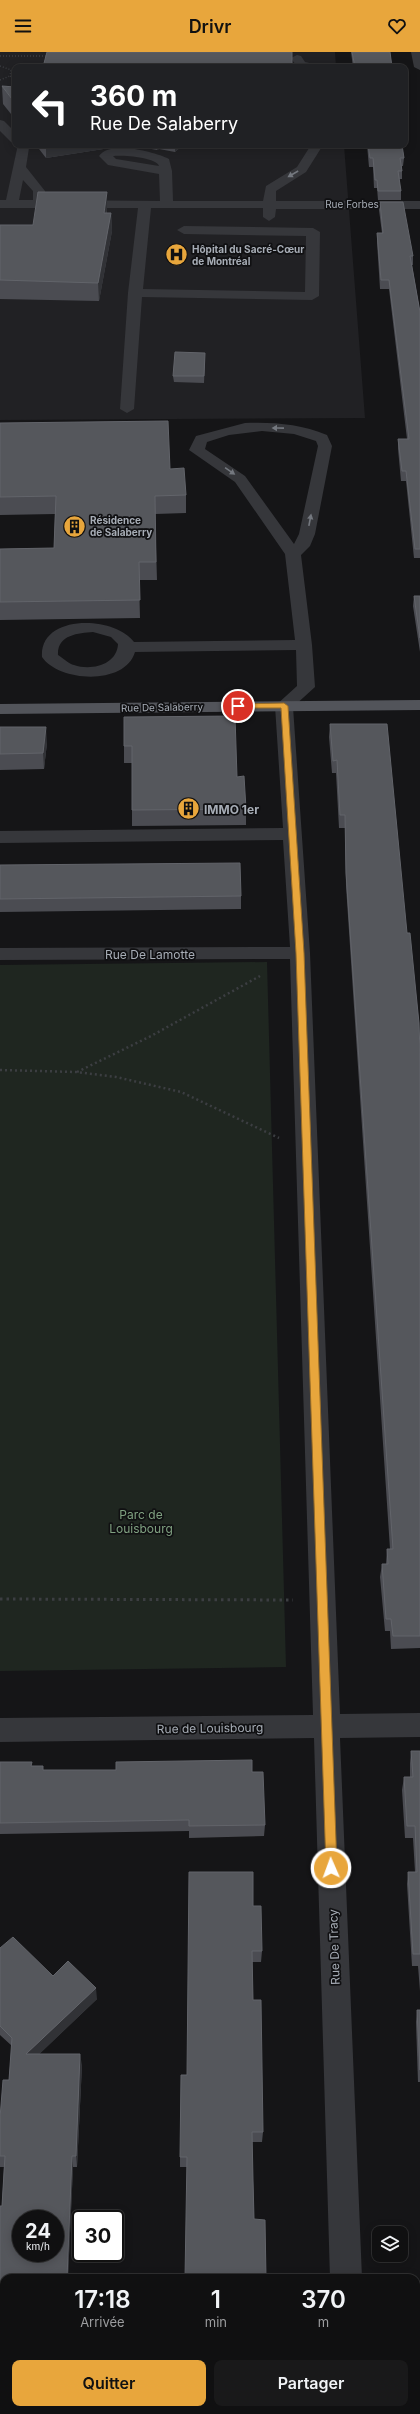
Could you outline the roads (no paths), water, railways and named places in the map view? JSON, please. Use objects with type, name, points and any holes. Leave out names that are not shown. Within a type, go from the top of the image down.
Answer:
[{"type":"main road","name":"Rue De Salaberry","points":[[0,709],[420,705]]},
{"type":"street","points":[[417,52],[420,67]]},
{"type":"street","points":[[317,55],[318,64]]},
{"type":"street","points":[[297,58],[300,64]]},
{"type":"street","points":[[0,124],[12,136]]},
{"type":"street","points":[[6,204],[19,167],[23,148]]},
{"type":"street","points":[[271,231],[268,203],[270,189],[302,169],[315,148]]},
{"type":"street","points":[[19,167],[39,191],[39,204]]},
{"type":"street","points":[[166,171],[167,204]]},
{"type":"street","name":"Rue Forbes","points":[[6,204],[420,204]]},
{"type":"street","points":[[127,409],[145,204]]},
{"type":"street","points":[[136,293],[312,296],[313,232],[184,230]]},
{"type":"street","points":[[284,706],[306,687],[304,645],[293,554],[240,479],[197,450],[201,439],[210,434],[230,431],[278,428],[303,430],[322,438],[325,446],[307,534],[302,546],[293,554]]},
{"type":"street","points":[[128,647],[304,645]]},
{"type":"street","name":"Rue De Tracy","points":[[284,706],[300,953],[346,2274]]},
{"type":"street","points":[[0,837],[292,834]]},
{"type":"street","name":"Rue De Lamotte","points":[[0,954],[300,953]]},
{"type":"street","name":"Rue de Louisbourg","points":[[0,1730],[420,1725]]},
{"type":"place","name":"Hôpital du Sacré-Cœur de Montréal","points":[[176,255]]},
{"type":"place","name":"Résidence de Salaberry","points":[[75,526]]},
{"type":"place","name":"IMMO 1er","points":[[189,809]]},
{"type":"park label","name":"Parc de Louisbourg","points":[[141,1521]]}]
